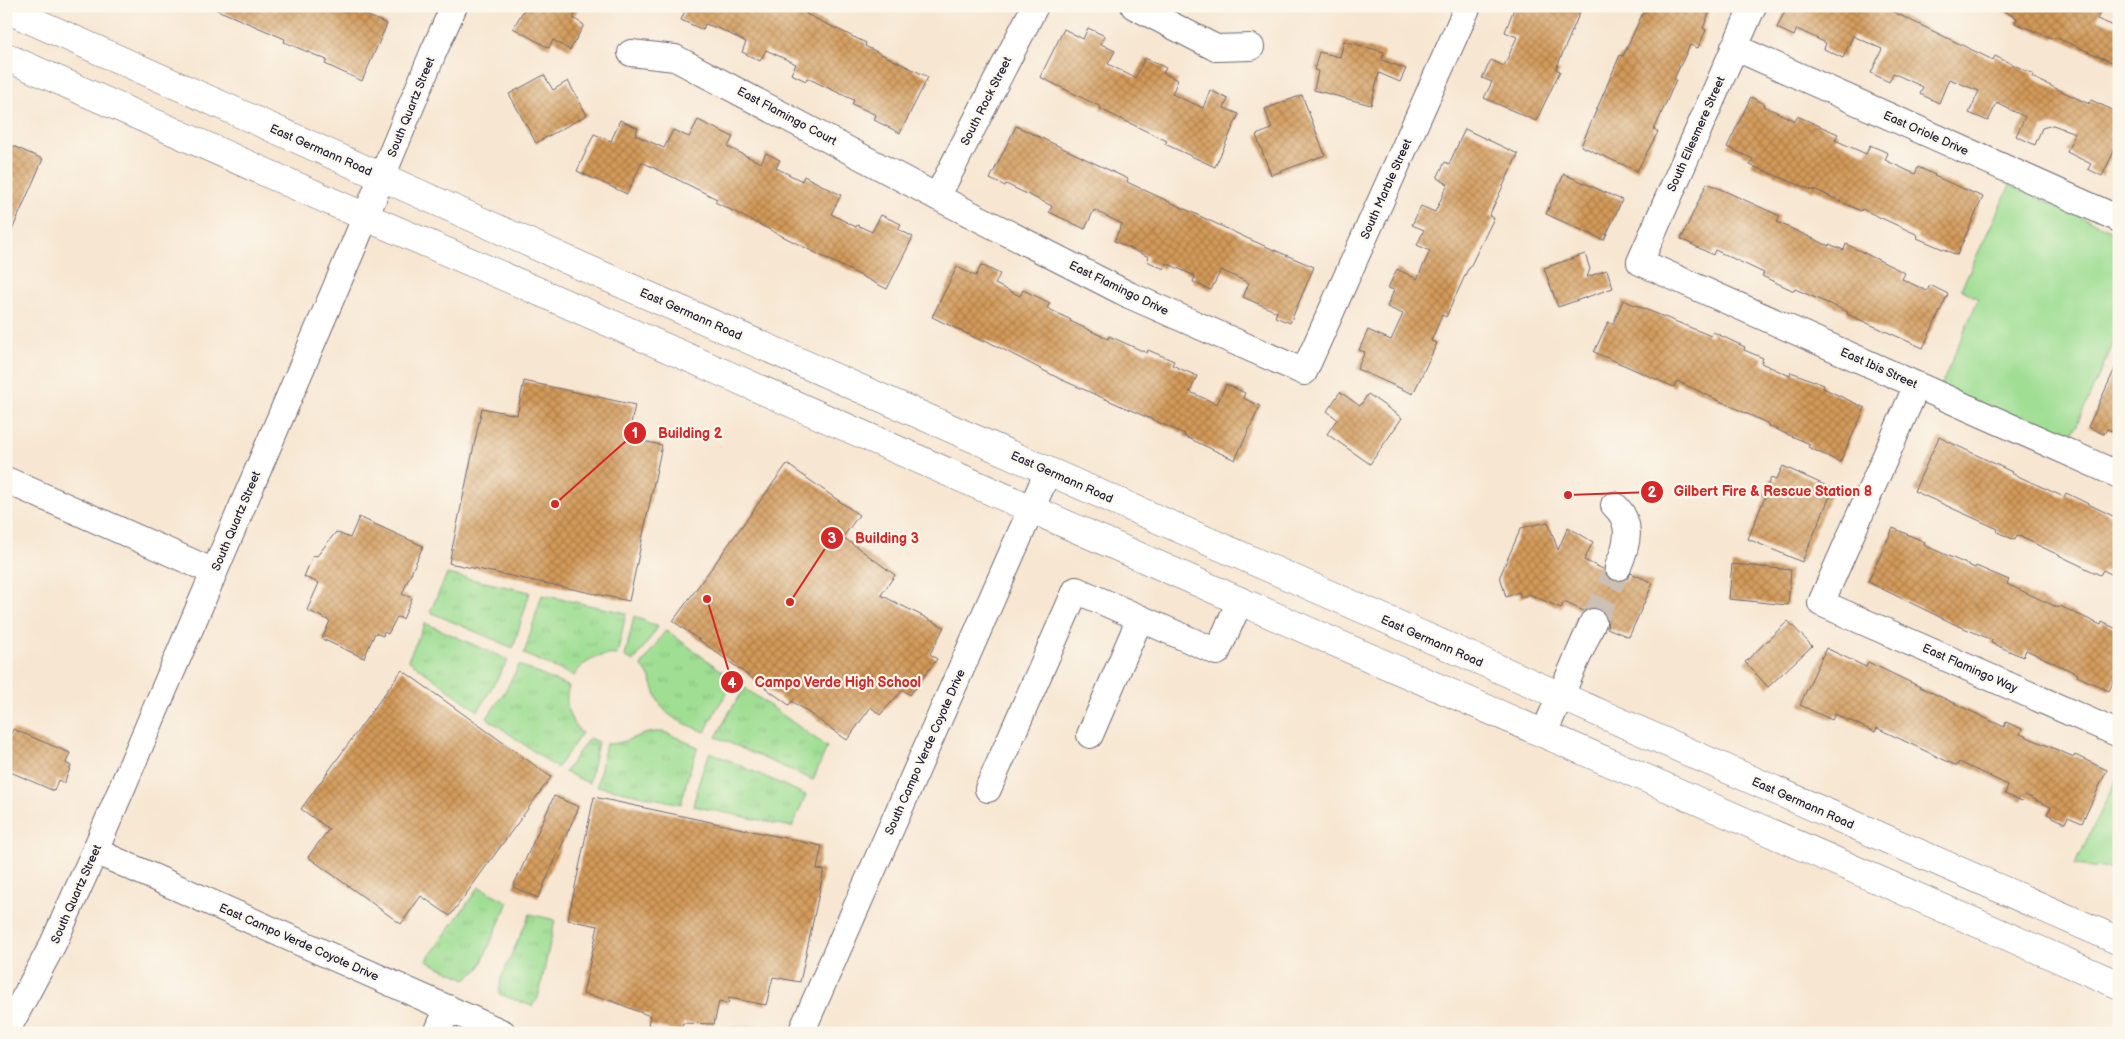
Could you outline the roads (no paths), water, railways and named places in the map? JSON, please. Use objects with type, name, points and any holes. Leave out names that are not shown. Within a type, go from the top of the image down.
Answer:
[{"type":"main road","name":"East Germann Road","points":[[6,9],[1048,471],[2119,941]]},
{"type":"main road","points":[[6,57],[1240,601],[2119,985]]},
{"type":"street","name":"South Quartz Street","points":[[6,1031],[14,1002],[54,944],[95,851],[366,217],[454,6]]},
{"type":"street","name":"South Rock Street","points":[[937,197],[1036,6]]},
{"type":"street","points":[[1134,6],[1216,48],[1251,47]]},
{"type":"street","name":"South Marble Street","points":[[1304,372],[1468,6]]},
{"type":"street","name":"South Ellesmere Street","points":[[1640,262],[1753,6]]},
{"type":"street","name":"East Oriole Drive","points":[[1734,48],[2119,219]]},
{"type":"street","name":"East Flamingo Court","points":[[631,53],[675,58],[937,197]]},
{"type":"street","name":"East Flamingo Drive","points":[[937,197],[1129,295],[1304,372]]},
{"type":"street","name":"East Ibis Street","points":[[1640,262],[2119,475]]},
{"type":"street","name":"East Flamingo Way","points":[[1917,385],[1821,602],[2119,734]]},
{"type":"street","name":"South Campo Verde Coyote Drive","points":[[801,1033],[1048,471]]},
{"type":"street","points":[[6,480],[214,572]]},
{"type":"street","points":[[1614,504],[1623,512],[1628,531],[1626,548],[1618,567]]},
{"type":"street","points":[[988,789],[1076,590],[1217,652],[1240,601]]},
{"type":"street","points":[[1090,735],[1140,618]]},
{"type":"street","points":[[1544,733],[1593,622]]},
{"type":"street","name":"East Campo Verde Coyote Drive","points":[[95,851],[503,1033]]},
{"type":"street","points":[[437,1033],[448,1008]]},
{"type":"tunnel","points":[[1593,622],[1618,567]]},
{"type":"place","name":"Gilbert Fire & Rescue Station 8","points":[[1568,495]]},
{"type":"place","name":"Building 2","points":[[555,504]]},
{"type":"place","name":"Campo Verde High School","points":[[707,599]]},
{"type":"place","name":"Building 3","points":[[790,602]]}]
